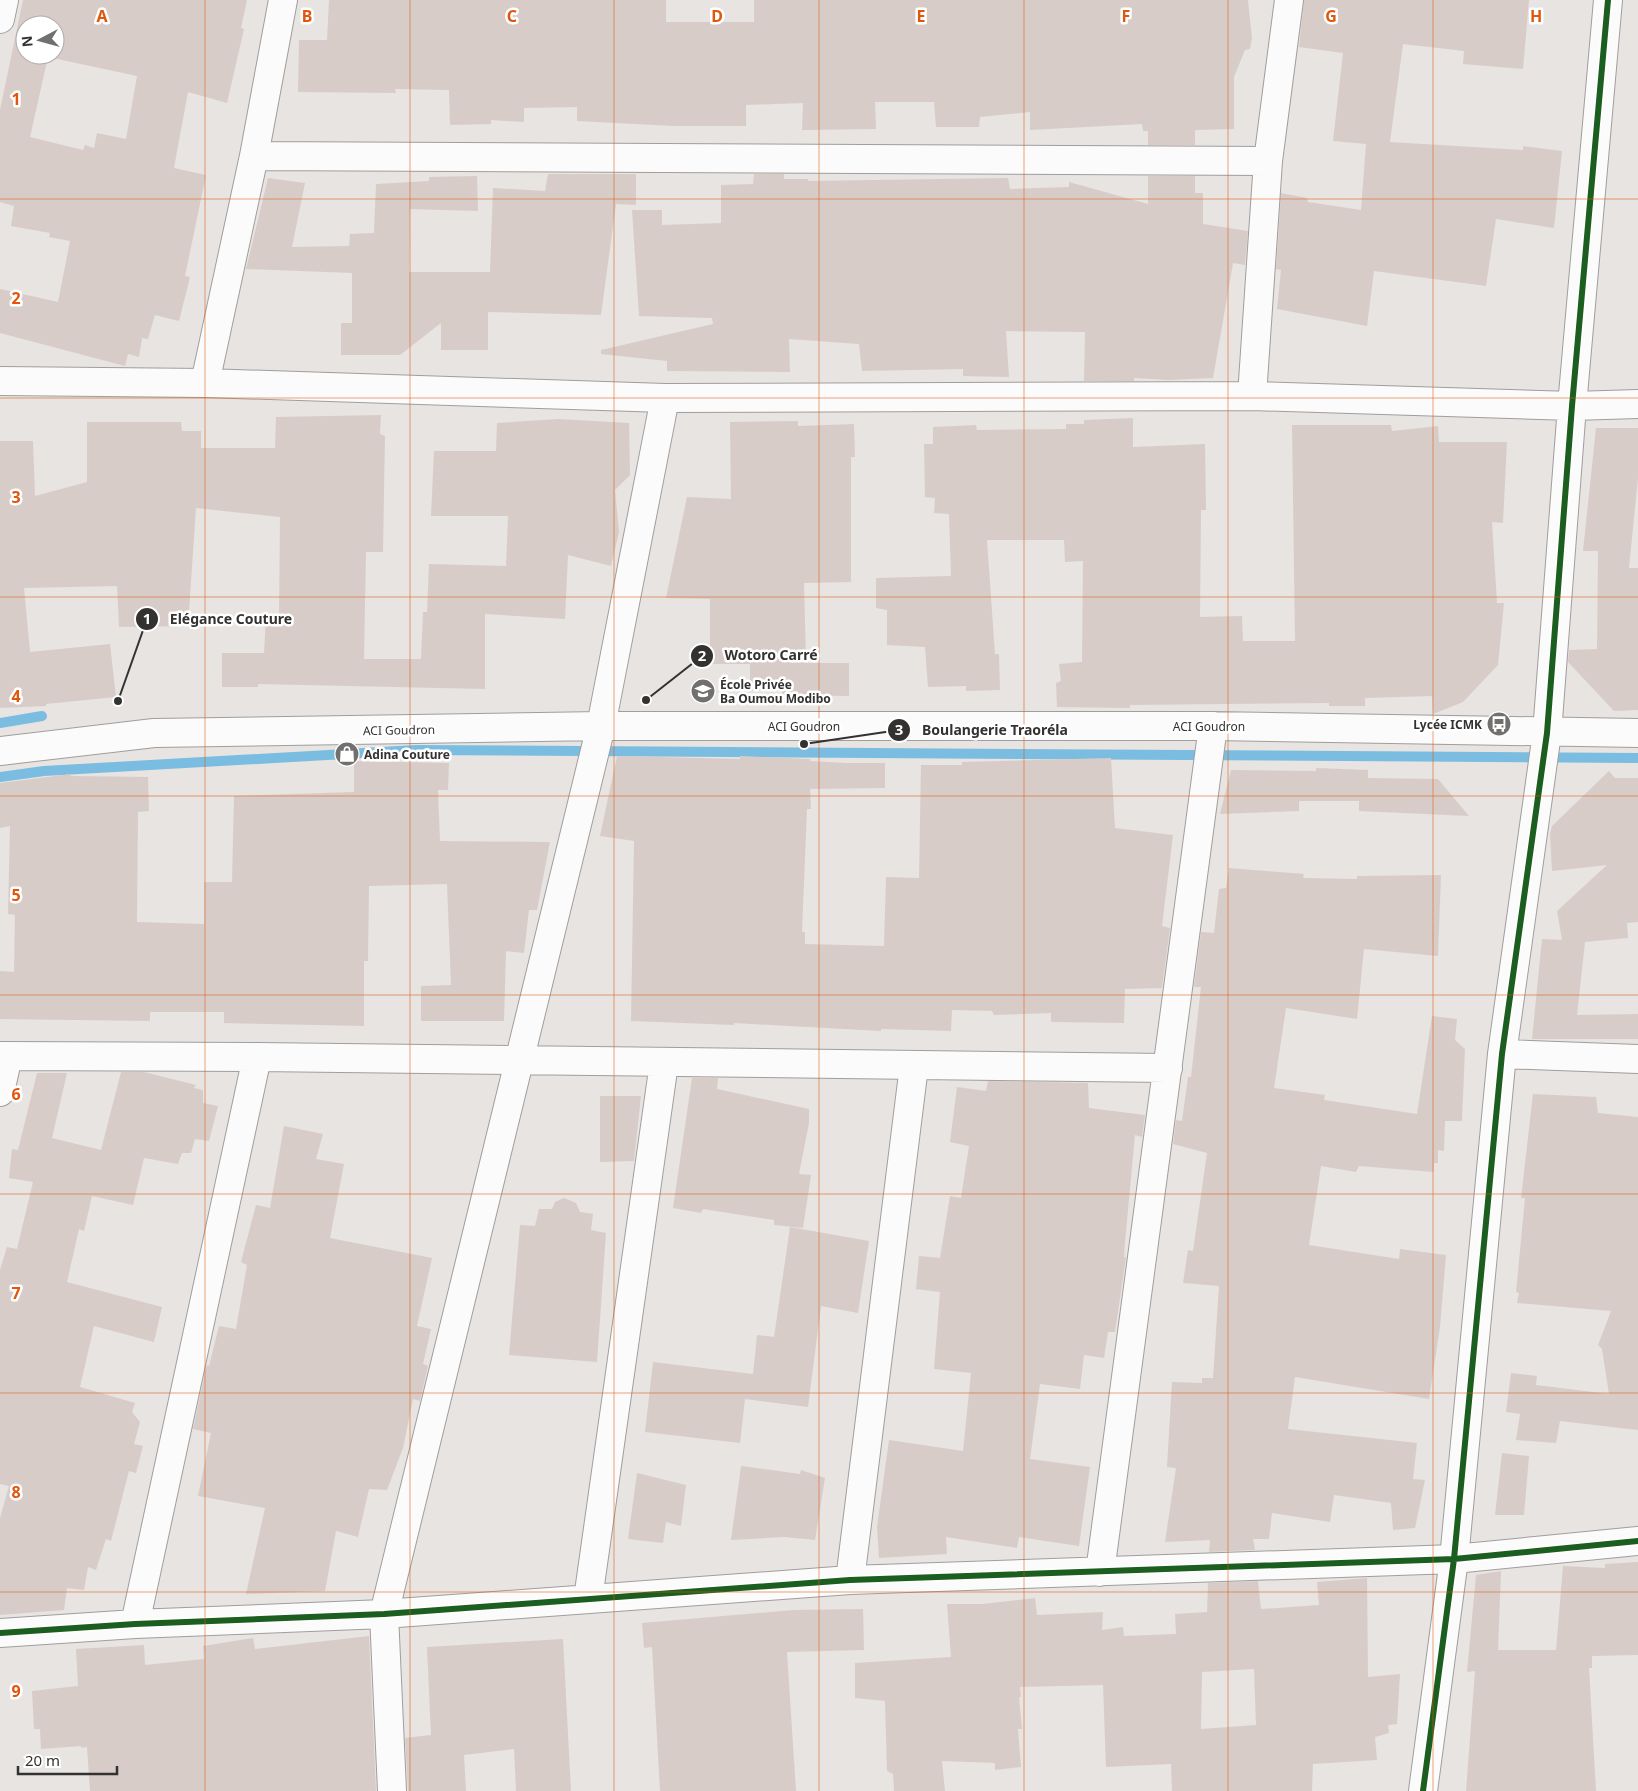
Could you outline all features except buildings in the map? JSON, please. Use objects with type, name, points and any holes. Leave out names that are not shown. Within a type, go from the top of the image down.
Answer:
[{"type":"street","points":[[0,19],[4,0]]},
{"type":"street","points":[[205,383],[254,156],[282,0]]},
{"type":"street","points":[[1252,396],[1268,161],[1289,0]]},
{"type":"street","points":[[1423,1791],[1454,1558],[1502,1054],[1546,733],[1572,406],[1608,0]]},
{"type":"street","points":[[254,156],[1268,161]]},
{"type":"street","points":[[0,381],[205,383],[664,398],[1252,396],[1572,406],[1638,404]]},
{"type":"street","points":[[392,1791],[384,1614],[601,726],[664,398]]},
{"type":"street","name":"ACI Goudron","points":[[0,751],[154,733],[601,726],[1213,726],[1638,734]]},
{"type":"street","points":[[1100,1572],[1213,726]]},
{"type":"street","points":[[1502,1054],[1638,1059]]},
{"type":"street","points":[[0,1092],[4,1056],[257,1056],[664,1063],[1168,1068]]},
{"type":"street","points":[[135,1624],[257,1056]]},
{"type":"street","points":[[588,1599],[664,1063]]},
{"type":"street","points":[[850,1580],[914,1066]]},
{"type":"street","points":[[0,1633],[135,1624],[384,1614],[850,1580],[1454,1558],[1638,1541]]},
{"type":"waterway","points":[[0,723],[42,716]]},
{"type":"waterway","points":[[0,777],[44,771],[416,750],[1638,758]]},
{"type":"cycle path","points":[[1423,1791],[1454,1559],[1502,1054],[1547,733],[1572,406],[1608,0]]},
{"type":"cycle path","points":[[0,1633],[135,1624],[384,1614],[850,1580],[1454,1559],[1638,1541]]},
{"type":"place","name":"École Privée Ba Oumou Modibo","points":[[703,691]]},
{"type":"place","name":"Wotoro Carré","points":[[646,700]]},
{"type":"place","name":"Elégance Couture","points":[[118,701]]},
{"type":"place","name":"Lycée ICMK","points":[[1499,724]]},
{"type":"place","name":"Boulangerie Traoréla","points":[[804,744]]},
{"type":"place","name":"Adina Couture","points":[[347,754]]}]
